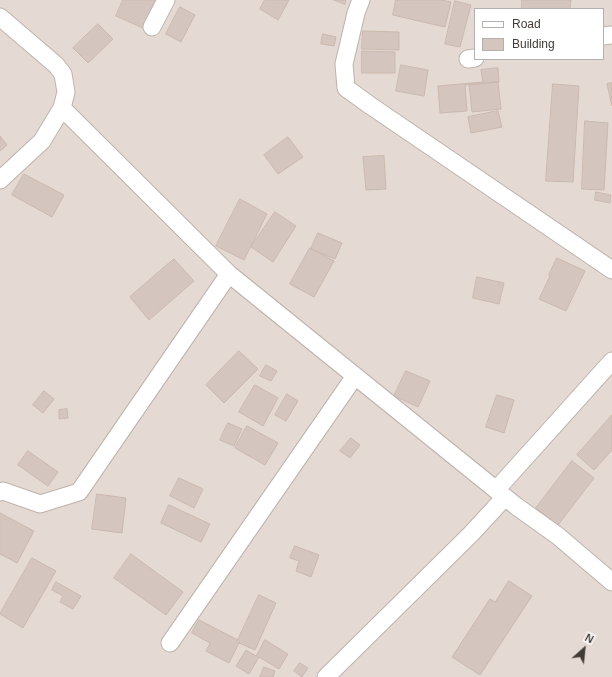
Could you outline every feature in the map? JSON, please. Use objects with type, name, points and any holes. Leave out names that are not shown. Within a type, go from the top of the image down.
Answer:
[{"type":"street","points":[[152,27],[166,0]]},
{"type":"street","points":[[361,0],[356,12],[344,64],[346,88],[612,270]]},
{"type":"street","points":[[0,17],[56,65],[63,74],[66,92],[62,108],[42,141],[0,180]]},
{"type":"street","points":[[62,108],[229,274],[500,493],[558,536],[612,582]]},
{"type":"street","points":[[0,492],[3,491],[40,504],[79,492],[229,274]]},
{"type":"street","points":[[326,677],[471,534],[500,493],[610,366]]},
{"type":"street","points":[[170,643],[355,376]]},
{"type":"shaded area","points":[[0,0],[612,0],[612,677],[0,677]]},
{"type":"building","points":[[123,0],[156,0],[143,28],[116,16]]},
{"type":"building","points":[[265,0],[289,0],[278,20],[260,9]]},
{"type":"building","points":[[334,0],[346,0],[345,4]]},
{"type":"building","points":[[396,0],[442,0],[451,2],[445,27],[393,15]]},
{"type":"building","points":[[522,0],[571,0],[570,8],[522,8]]},
{"type":"building","points":[[455,1],[471,5],[460,47],[445,44]]},
{"type":"building","points":[[180,7],[195,15],[181,42],[166,34]]},
{"type":"building","points":[[98,24],[113,39],[88,63],[73,48]]},
{"type":"building","points":[[363,31],[399,32],[399,50],[362,49]]},
{"type":"building","points":[[323,34],[336,37],[334,46],[321,44]]},
{"type":"building","points":[[362,51],[395,52],[395,73],[362,73]]},
{"type":"building","points":[[401,65],[428,70],[424,96],[396,91]]},
{"type":"building","points":[[498,68],[499,82],[465,85],[467,111],[440,113],[438,86],[483,82],[481,70]]},
{"type":"building","points":[[498,82],[501,109],[472,112],[469,85]]},
{"type":"building","points":[[612,83],[612,106],[607,84]]},
{"type":"building","points":[[553,84],[579,86],[573,182],[546,181]]},
{"type":"building","points":[[498,111],[502,127],[471,133],[468,117]]},
{"type":"building","points":[[585,121],[608,123],[604,190],[582,189]]},
{"type":"building","points":[[0,136],[7,145],[0,151]]},
{"type":"building","points":[[288,137],[303,157],[278,174],[264,155]]},
{"type":"building","points":[[384,156],[386,189],[366,190],[363,157]]},
{"type":"building","points":[[24,174],[64,195],[52,217],[12,195]]},
{"type":"building","points":[[596,192],[611,195],[610,203],[595,200]]},
{"type":"building","points":[[240,199],[267,214],[244,260],[216,246]]},
{"type":"building","points":[[275,212],[296,226],[273,262],[251,247]]},
{"type":"building","points":[[318,233],[342,243],[335,259],[311,249]]},
{"type":"building","points":[[310,248],[334,261],[314,297],[290,284]]},
{"type":"building","points":[[557,258],[585,271],[566,311],[539,299]]},
{"type":"building","points":[[174,259],[194,281],[149,320],[130,297]]},
{"type":"building","points":[[477,277],[504,283],[499,304],[473,298]]},
{"type":"building","points":[[239,351],[258,369],[224,403],[206,385]]},
{"type":"building","points":[[266,365],[277,371],[271,381],[260,376]]},
{"type":"building","points":[[406,371],[430,381],[418,407],[394,396]]},
{"type":"building","points":[[255,385],[278,398],[263,426],[239,412]]},
{"type":"building","points":[[44,391],[54,399],[43,413],[33,405]]},
{"type":"building","points":[[287,394],[298,401],[286,421],[275,415]]},
{"type":"building","points":[[497,395],[514,400],[504,433],[486,427]]},
{"type":"building","points":[[67,409],[68,418],[59,419],[59,410]]},
{"type":"building","points":[[612,415],[612,450],[594,470],[577,455]]},
{"type":"building","points":[[228,423],[242,429],[234,446],[220,440]]},
{"type":"building","points":[[247,426],[278,443],[265,465],[235,448]]},
{"type":"building","points":[[351,438],[360,445],[350,458],[340,451]]},
{"type":"building","points":[[28,451],[58,472],[48,486],[18,465]]},
{"type":"building","points":[[572,461],[594,478],[558,525],[536,508]]},
{"type":"building","points":[[179,478],[203,489],[194,508],[170,496]]},
{"type":"building","points":[[97,494],[126,498],[122,533],[92,529]]},
{"type":"building","points":[[169,505],[210,524],[201,542],[161,523]]},
{"type":"building","points":[[0,513],[34,531],[17,563],[0,554]]},
{"type":"building","points":[[295,546],[319,555],[311,577],[296,571],[299,561],[290,558]]},
{"type":"building","points":[[131,554],[183,592],[166,615],[114,578]]},
{"type":"building","points":[[32,558],[56,571],[23,628],[0,614]]},
{"type":"building","points":[[509,581],[532,596],[480,675],[452,657],[490,599],[495,602]]},
{"type":"building","points":[[56,582],[81,596],[73,609],[60,602],[63,596],[52,590]]},
{"type":"building","points":[[259,595],[276,603],[255,650],[237,642]]},
{"type":"building","points":[[199,620],[240,641],[229,663],[206,651],[210,643],[192,633]]},
{"type":"building","points":[[265,640],[288,654],[279,669],[259,657],[249,674],[236,666],[246,650],[256,656]]},
{"type":"building","points":[[300,663],[308,668],[302,677],[294,671]]},
{"type":"building","points":[[264,667],[275,671],[273,677],[260,677]]}]
